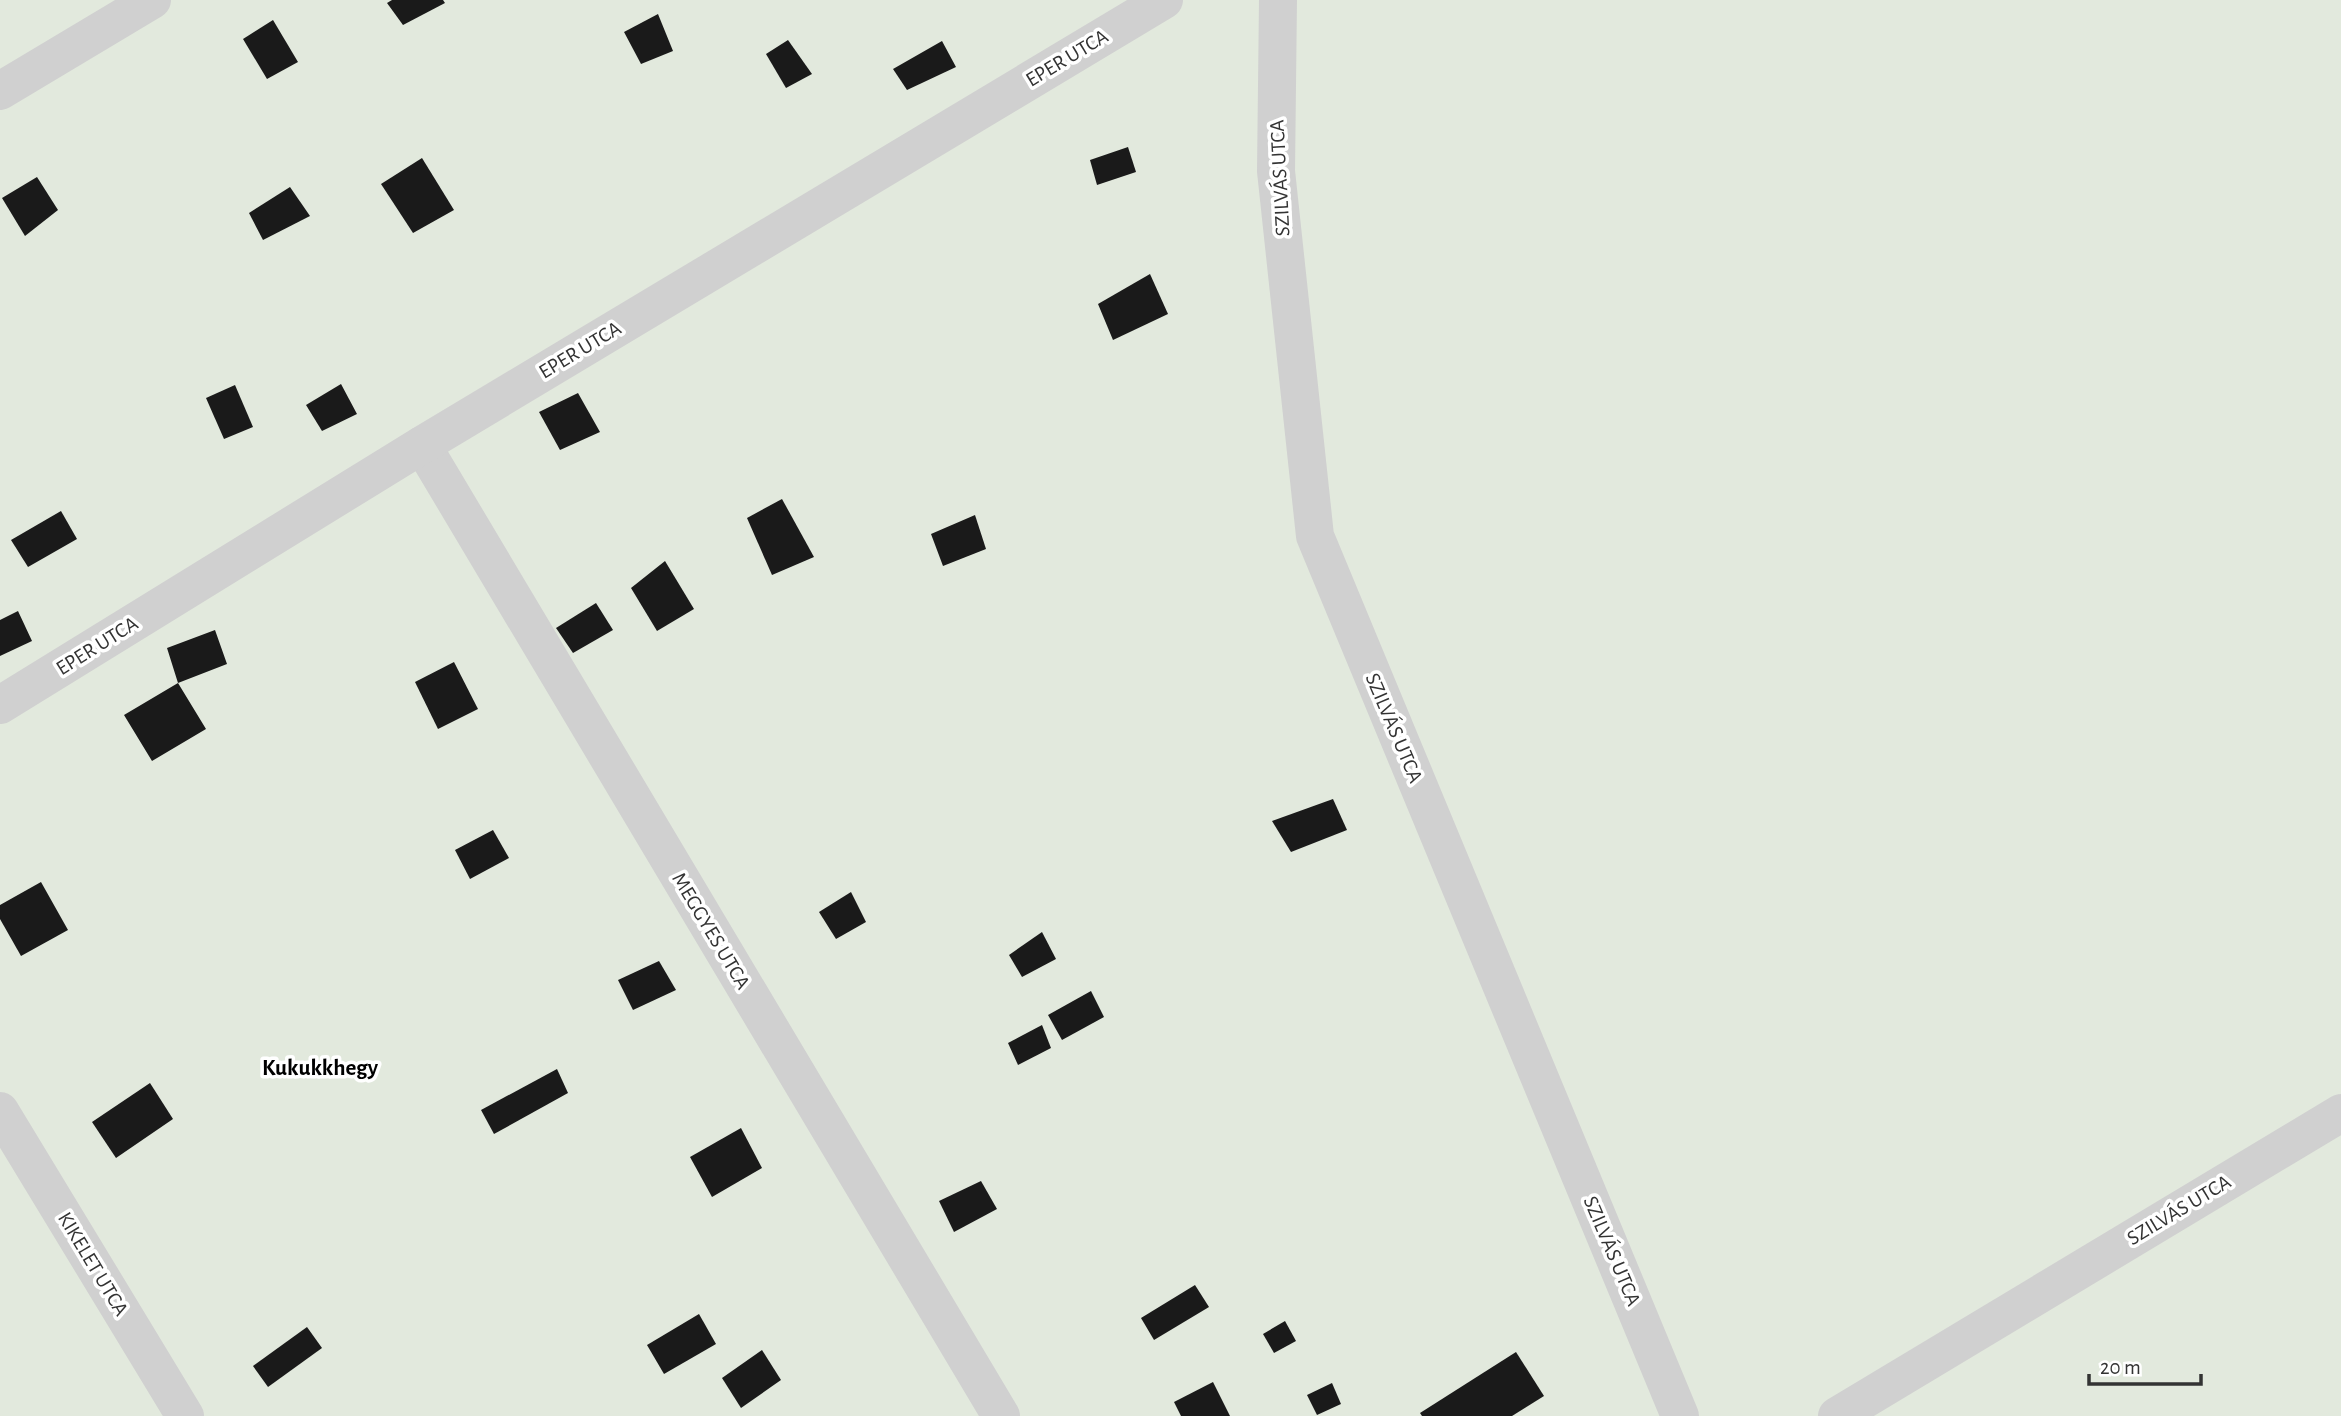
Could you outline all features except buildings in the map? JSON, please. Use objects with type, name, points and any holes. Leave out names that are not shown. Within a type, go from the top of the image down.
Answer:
[{"type":"street","points":[[0,91],[152,0]]},
{"type":"street","name":"EPER UTCA","points":[[0,705],[422,445],[1164,0]]},
{"type":"street","name":"SZILVÁS UTCA","points":[[1278,0],[1276,171],[1315,536],[1680,1416]]},
{"type":"street","name":"MEGGYES UTCA","points":[[422,445],[1001,1416]]},
{"type":"street","name":"KIKELET UTCA","points":[[0,1111],[185,1416]]},
{"type":"street","name":"SZILVÁS UTCA","points":[[1837,1416],[2341,1113]]},
{"type":"shaded area","points":[[0,0],[2341,0],[2341,1416],[0,1416]]},
{"type":"district","name":"Kukukkhegy","points":[[320,1068]]}]
